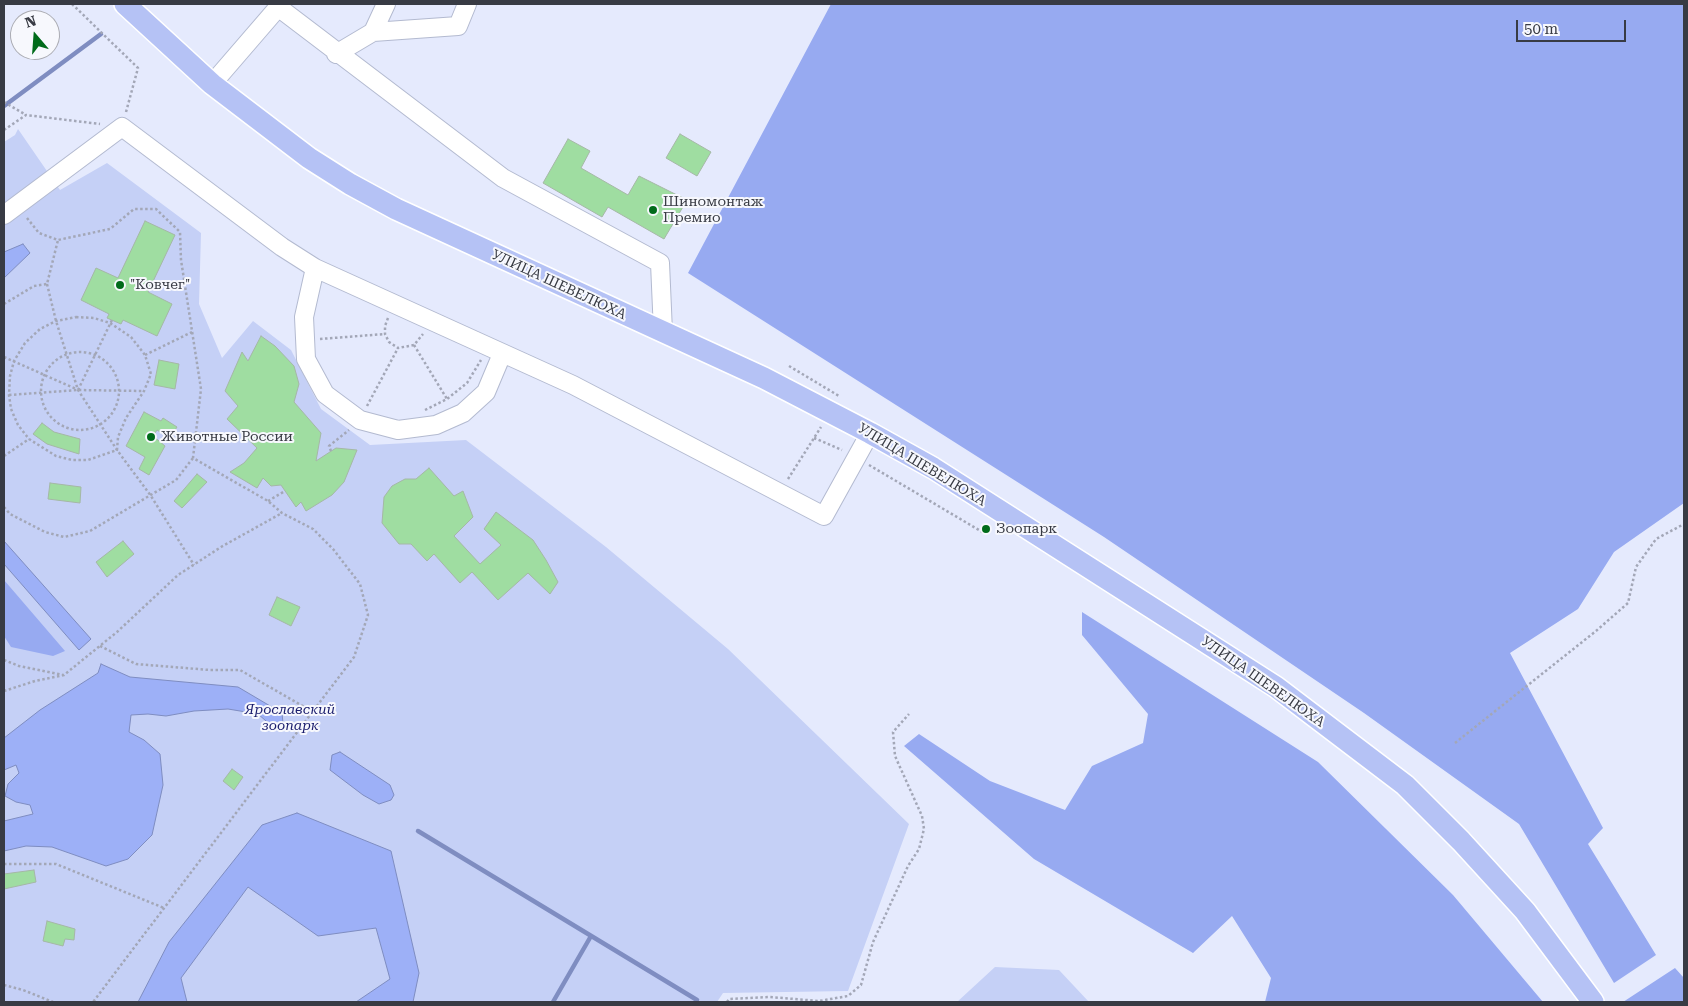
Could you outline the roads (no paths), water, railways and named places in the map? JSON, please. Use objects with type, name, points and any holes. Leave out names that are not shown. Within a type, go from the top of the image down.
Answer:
[{"type":"main road","name":"УЛИЦА ШЕВЕЛЮХА","points":[[125,4],[212,84],[309,158],[350,184],[396,209],[764,378],[870,433],[933,468],[1267,682],[1405,785],[1461,841],[1525,911],[1593,1002]]},
{"type":"street","points":[[373,32],[386,4]]},
{"type":"street","points":[[336,54],[373,32],[458,26],[467,4]]},
{"type":"street","points":[[212,84],[279,5],[336,54],[503,178],[660,263],[663,332]]},
{"type":"street","points":[[10,210],[122,127],[282,247],[315,268],[573,385],[824,516],[870,433]]},
{"type":"street","points":[[315,268],[304,318],[314,337],[306,359],[325,394],[398,430],[436,425],[463,413],[486,392],[502,354]]},
{"type":"waterway","points":[[4,106],[101,34]]},
{"type":"waterway","points":[[418,831],[697,1000]]},
{"type":"waterway","points":[[553,1002],[591,936]]},
{"type":"place","name":"Шиномонтаж Премио","points":[[653,210]]},
{"type":"place","name":"\"Ковчег\"","points":[[120,285]]},
{"type":"place","name":"Животные России","points":[[151,437]]},
{"type":"place","name":"Зоопарк","points":[[986,529]]},
{"type":"park label","name":"Ярославский зоопарк","points":[[290,718]]}]
